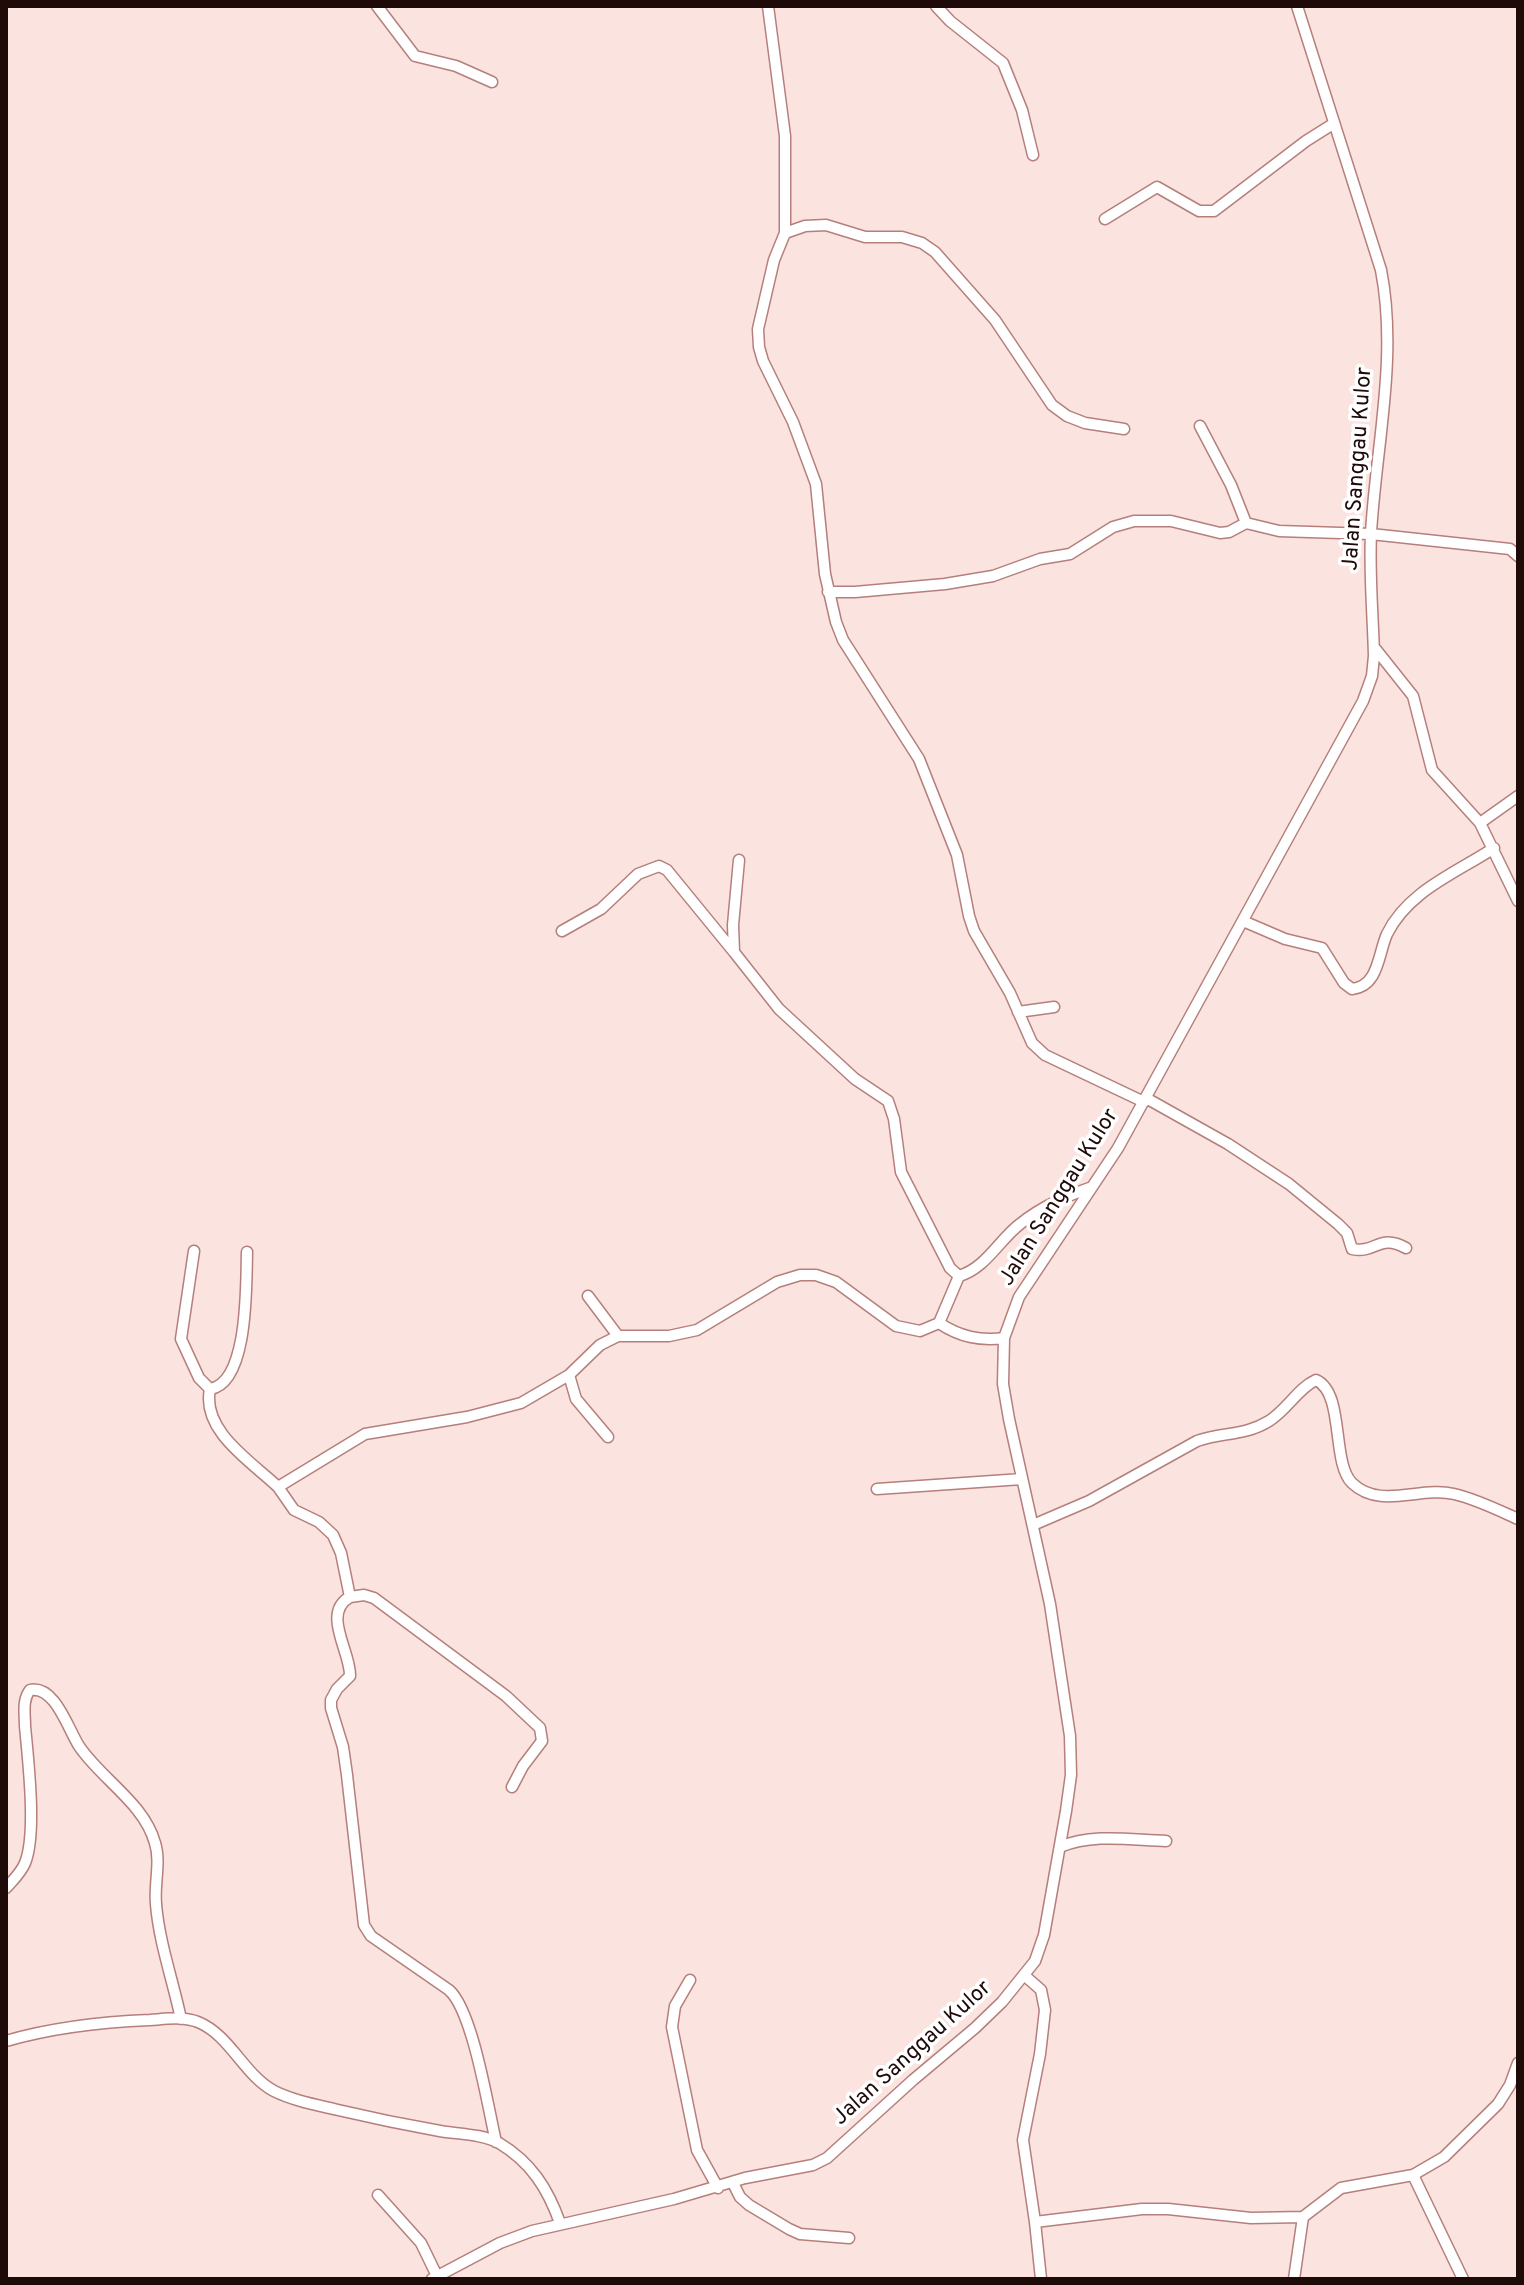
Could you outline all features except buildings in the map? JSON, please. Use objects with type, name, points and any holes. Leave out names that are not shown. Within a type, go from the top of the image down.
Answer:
[{"type":"street","points":[[377,6],[415,56],[456,66],[492,82]]},
{"type":"street","points":[[768,6],[785,136],[785,233],[774,260],[758,329],[759,347],[793,422],[816,484],[828,592],[843,640],[919,759],[957,855],[974,931],[1032,1043],[1039,1050],[1145,1100],[1228,1144],[1289,1184],[1338,1224],[1347,1233],[1352,1249],[1366,1250],[1384,1241],[1406,1248]]},
{"type":"street","points":[[936,6],[1003,63],[1022,110],[1033,155]]},
{"type":"street","name":"Jalan Sanggau Kulor","points":[[442,2276],[500,2243],[560,2223],[813,2165],[827,2158],[975,2028],[1035,1961],[1044,1935],[1060,1847],[1071,1775],[1070,1736],[1050,1604],[1003,1384],[1004,1338],[1019,1297],[1145,1100],[1363,701],[1372,676],[1371,534],[1388,351],[1387,307],[1381,270],[1297,6]]},
{"type":"street","points":[[1105,219],[1157,187],[1199,211],[1214,211],[1333,124]]},
{"type":"street","points":[[785,233],[805,226],[826,225],[865,237],[902,237],[922,243],[935,252],[995,320],[1052,405],[1067,416],[1085,423],[1124,429]]},
{"type":"street","points":[[1200,426],[1231,485],[1246,523]]},
{"type":"street","points":[[828,592],[945,584],[993,576],[1040,559],[1070,554],[1113,527],[1134,521],[1171,521],[1220,533],[1246,523],[1288,532],[1371,534],[1510,549],[1518,556]]},
{"type":"street","points":[[1374,647],[1413,696],[1432,770],[1480,823],[1518,901]]},
{"type":"street","points":[[1480,823],[1518,796]]},
{"type":"street","points":[[1243,921],[1285,939],[1322,948],[1344,983],[1352,989],[1361,988],[1369,982],[1377,967],[1388,933],[1416,898],[1430,886],[1494,848]]},
{"type":"street","points":[[734,952],[733,925],[739,860]]},
{"type":"street","points":[[562,931],[601,909],[638,874],[659,866],[667,870],[779,1009],[846,1071],[888,1101],[894,1119],[901,1172],[950,1268],[959,1276]]},
{"type":"street","points":[[1018,1012],[1054,1007]]},
{"type":"street","points":[[278,1487],[365,1434],[502,1409],[541,1392],[569,1375],[600,1345],[618,1336],[669,1336],[697,1330],[777,1282],[800,1275],[816,1275],[836,1282],[896,1326],[920,1331],[939,1323],[959,1276],[975,1269],[1021,1223],[1061,1198],[1092,1187]]},
{"type":"street","points":[[194,1251],[181,1339],[199,1378],[210,1389],[209,1412],[216,1425],[278,1487],[294,1510],[319,1522],[333,1535],[341,1553],[350,1597]]},
{"type":"street","points":[[210,1389],[222,1384],[236,1363],[246,1298],[247,1252]]},
{"type":"street","points":[[588,1296],[618,1336]]},
{"type":"street","points":[[939,1323],[956,1334],[979,1339],[1004,1338]]},
{"type":"street","points":[[569,1375],[576,1399],[608,1437]]},
{"type":"street","points":[[1033,1525],[1089,1501],[1197,1441],[1241,1434],[1269,1421],[1316,1380],[1323,1384],[1335,1415],[1345,1474],[1363,1491],[1387,1497],[1453,1493],[1518,1519]]},
{"type":"street","points":[[877,1489],[1022,1479]]},
{"type":"street","points":[[496,2142],[475,2051],[458,2000],[449,1990],[371,1936],[361,1916],[343,1747],[331,1708],[331,1700],[337,1689],[350,1676],[338,1615],[345,1600],[364,1595],[374,1598],[497,1688],[540,1728],[542,1741],[512,1787]]},
{"type":"street","points":[[6,1888],[24,1865],[29,1852],[29,1782],[24,1712],[26,1696],[35,1689],[48,1695],[79,1746],[145,1821],[154,1839],[157,1918],[181,2019]]},
{"type":"street","points":[[1060,1847],[1076,1840],[1093,1838],[1166,1841]]},
{"type":"street","points":[[1024,1975],[1041,1990],[1045,2010],[1023,2140],[1041,2279]]},
{"type":"street","points":[[690,1980],[675,2006],[672,2027],[697,2150],[718,2188]]},
{"type":"street","points":[[6,2041],[77,2024],[181,2019],[198,2022],[216,2033],[256,2077],[275,2091],[299,2100],[376,2118],[496,2142],[538,2177],[547,2189],[560,2223]]},
{"type":"street","points":[[1035,2222],[1142,2209],[1251,2218],[1303,2217],[1341,2188],[1413,2175],[1444,2157],[1504,2095],[1518,2063]]},
{"type":"street","points":[[1413,2175],[1463,2279]]},
{"type":"street","points":[[733,2183],[740,2197],[749,2205],[789,2229],[800,2234],[849,2238]]},
{"type":"street","points":[[378,2195],[421,2243],[442,2276]]},
{"type":"street","points":[[1294,2279],[1303,2217]]}]
